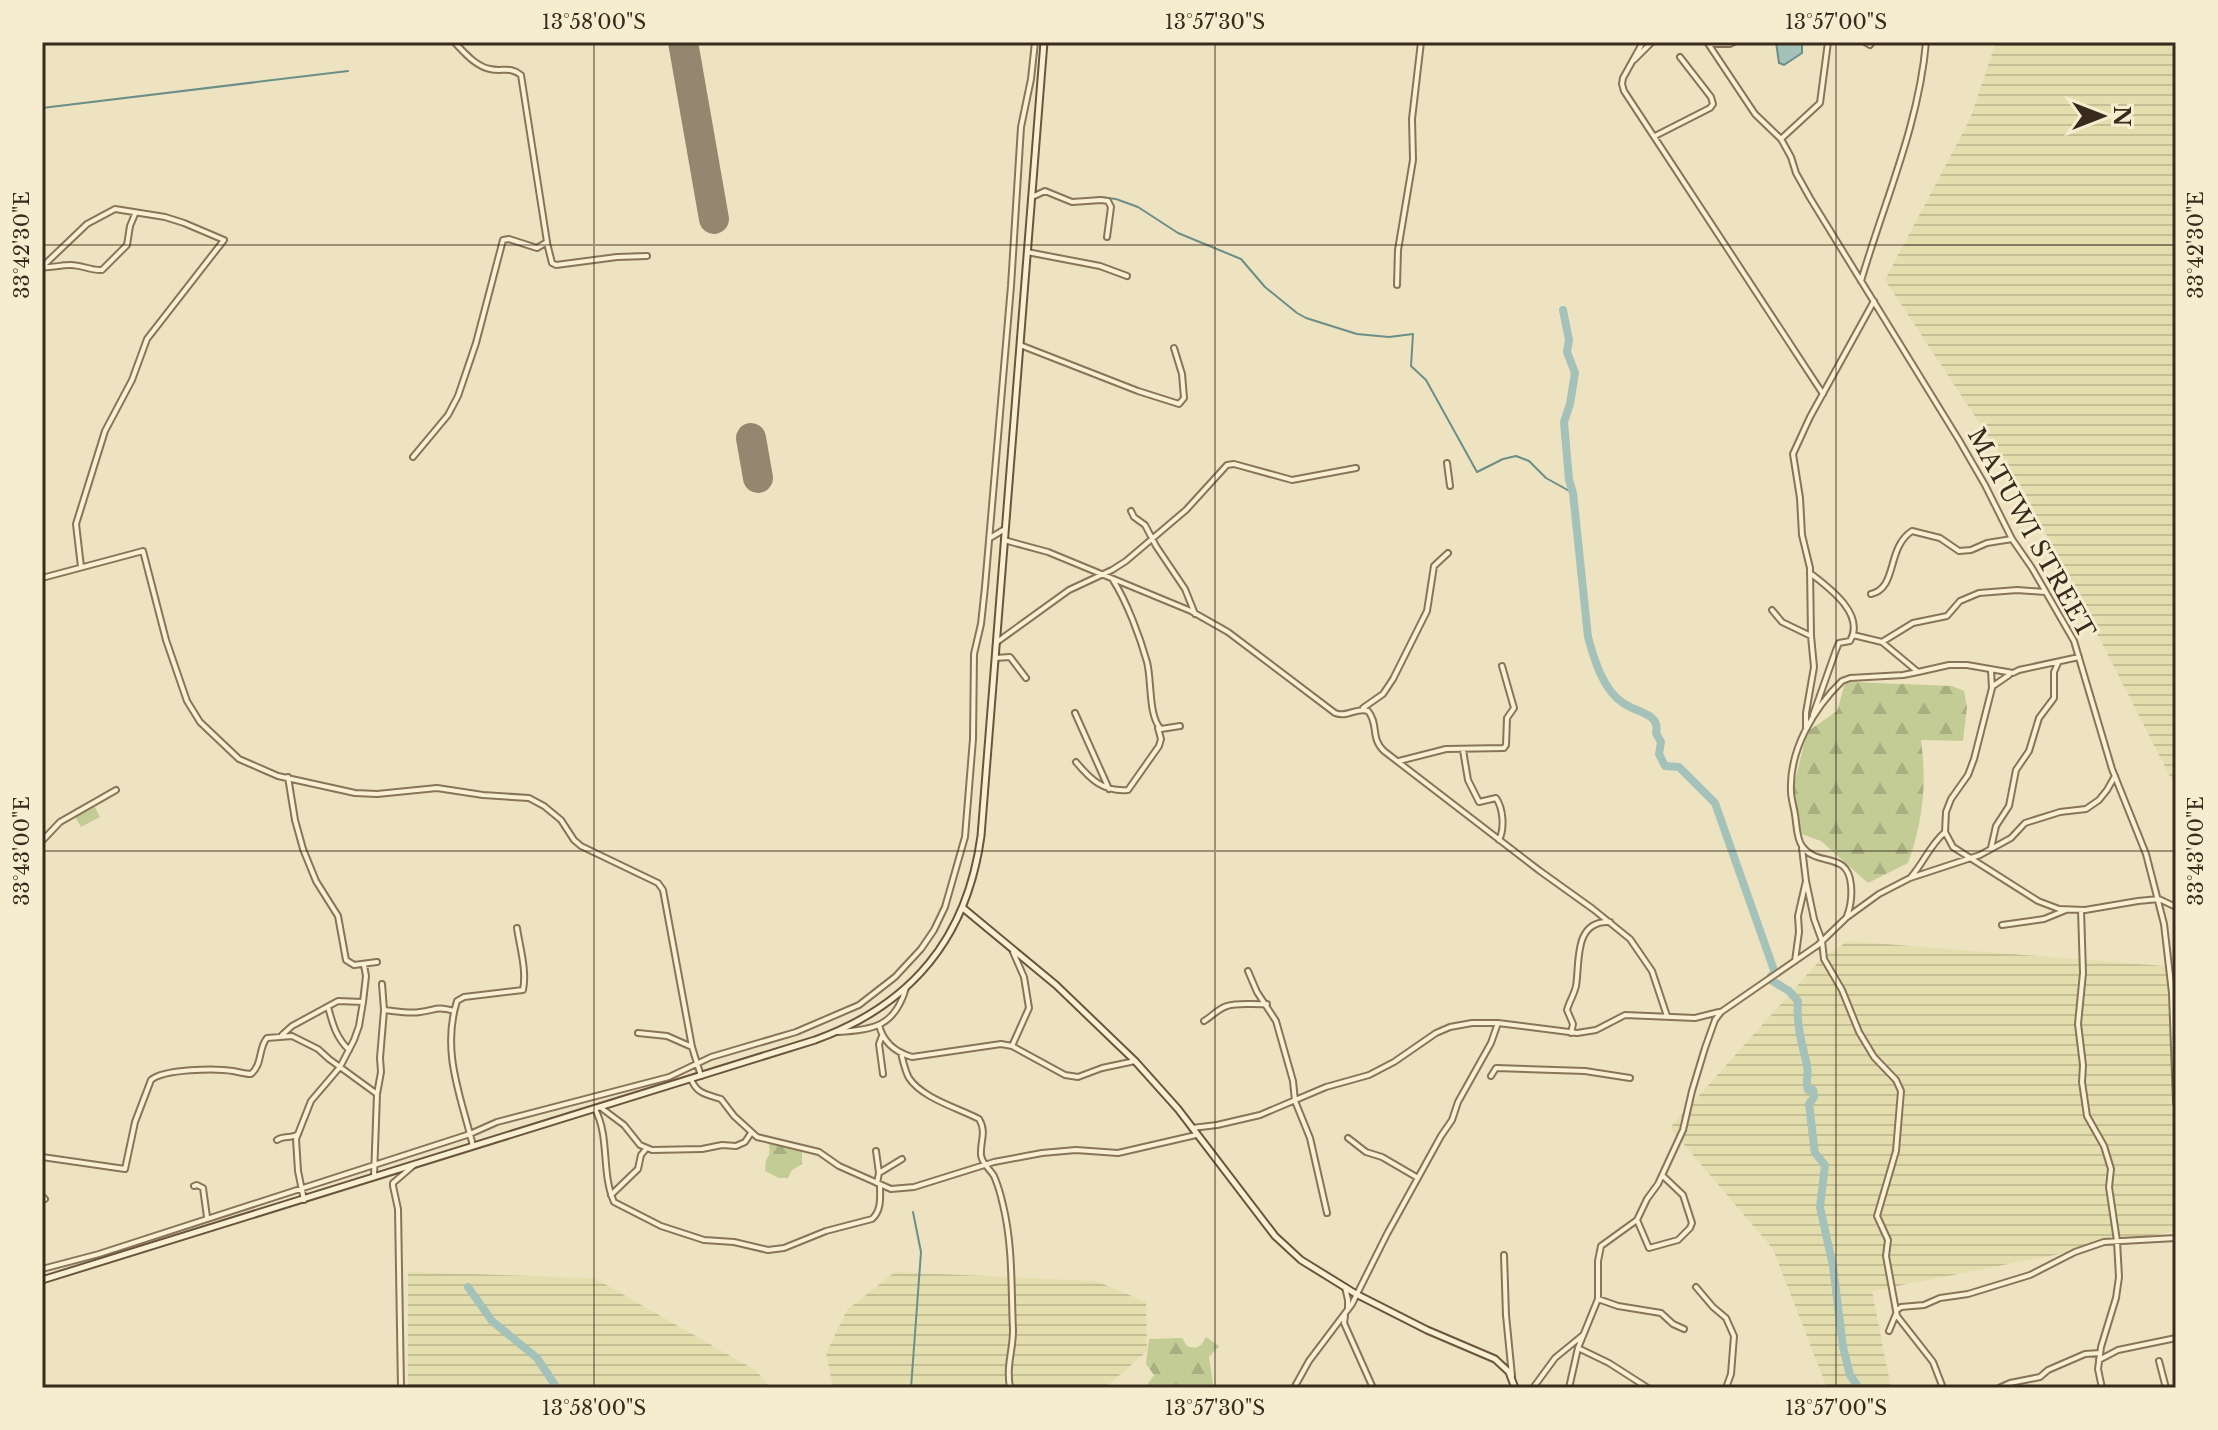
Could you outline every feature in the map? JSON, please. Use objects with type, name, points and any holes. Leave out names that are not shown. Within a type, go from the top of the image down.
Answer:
[{"type":"main road","points":[[42,1280],[838,1032],[877,1011],[906,988],[933,958],[963,908],[972,882],[981,836],[1044,42]]},
{"type":"main road","points":[[963,908],[1056,985],[1135,1061],[1178,1109],[1287,1249],[1356,1294],[1427,1330],[1489,1355],[1505,1367],[1515,1388]]},
{"type":"street","points":[[454,42],[467,56],[487,69],[510,69],[521,75],[552,263],[647,256]]},
{"type":"street","points":[[42,1269],[99,1254],[373,1166],[497,1122],[669,1077],[696,1063],[796,1032],[859,1005],[895,977],[921,949],[945,907],[965,837],[973,739],[974,654],[981,624],[989,539],[1021,127],[1035,42]]},
{"type":"street","points":[[1397,285],[1398,250],[1413,160],[1412,119],[1421,42]]},
{"type":"street","points":[[1643,42],[1622,84],[1624,91],[1824,395]]},
{"type":"street","points":[[1630,64],[1652,42]]},
{"type":"street","points":[[1708,43],[1734,42]]},
{"type":"street","points":[[1781,139],[1820,103],[1828,42]]},
{"type":"street","points":[[1865,42],[1870,45],[1872,42]]},
{"type":"street","points":[[1861,281],[1914,118],[1926,42]]},
{"type":"street","name":"MATUWI STREET","points":[[1708,43],[1755,114],[1781,139],[1796,173],[1985,485],[2012,539],[2068,629],[2115,776],[2146,854],[2159,899],[2168,951],[2176,1102]]},
{"type":"street","points":[[1655,136],[1713,104],[1680,57]]},
{"type":"street","points":[[1031,198],[1045,191],[1072,202],[1108,201],[1111,210],[1107,237]]},
{"type":"street","points":[[42,267],[73,235],[95,218],[115,209],[165,217],[224,240],[147,339],[132,380],[105,431],[77,516],[76,534],[81,567]]},
{"type":"street","points":[[42,267],[71,264],[102,270],[128,243],[135,214]]},
{"type":"street","points":[[413,457],[452,410],[458,396],[476,343],[503,240],[537,248],[547,242]]},
{"type":"street","points":[[1027,252],[1100,266],[1127,276]]},
{"type":"street","points":[[1806,727],[1814,667],[1810,573],[1793,457],[1810,417],[1874,301]]},
{"type":"street","points":[[1020,345],[1177,404],[1184,401],[1184,384],[1174,348]]},
{"type":"street","points":[[1447,463],[1450,486]]},
{"type":"street","points":[[996,643],[1069,590],[1126,561],[1186,510],[1229,464],[1292,480],[1356,468]]},
{"type":"street","points":[[1131,511],[1145,525],[1185,589],[1195,614]]},
{"type":"street","points":[[989,539],[1005,529]]},
{"type":"street","points":[[1871,594],[1884,587],[1898,545],[1912,531],[1940,538],[1959,551],[2012,539]]},
{"type":"street","points":[[1004,540],[1048,552],[1195,614],[1228,632],[1335,713],[1348,715],[1383,694],[1393,679],[1427,611],[1434,566],[1448,553]]},
{"type":"street","points":[[42,578],[143,551],[187,701],[200,722],[239,759],[267,773],[355,793],[437,788],[525,797],[544,806],[561,820],[581,846],[661,886],[692,1047],[701,1076]]},
{"type":"street","points":[[1810,573],[1831,590],[1849,612],[1854,624],[1850,641],[1839,643],[1811,721]]},
{"type":"street","points":[[1076,762],[1096,784],[1109,789],[1128,790],[1161,739],[1154,716],[1145,658],[1112,578]]},
{"type":"street","points":[[1882,642],[1913,623],[1947,616],[1960,601],[1979,593],[2017,590],[2045,592]]},
{"type":"street","points":[[1772,610],[1782,622],[1811,636]]},
{"type":"street","points":[[1853,635],[1882,642],[1918,672]]},
{"type":"street","points":[[994,658],[1010,657],[1026,678]]},
{"type":"street","points":[[1992,688],[2019,670],[2079,657]]},
{"type":"street","points":[[1991,848],[1998,820],[2009,806],[2019,764],[2029,751],[2039,718],[2054,698],[2054,672],[2059,661]]},
{"type":"street","points":[[1943,1388],[1933,1362],[1899,1320],[1886,1256],[1888,1240],[1877,1216],[1896,1151],[1901,1091],[1859,1032],[1842,990],[1824,959],[1790,789],[1806,727],[1842,681],[1903,675],[1949,665],[1978,666],[2010,674]]},
{"type":"street","points":[[1397,761],[1455,748],[1502,749],[1506,745],[1507,718],[1514,708],[1502,666]]},
{"type":"street","points":[[1991,671],[1992,688],[1973,765],[1948,804],[1945,832],[1953,847],[2038,901],[2059,909],[2081,910],[2159,899],[2176,907]]},
{"type":"street","points":[[1361,709],[1373,717],[1377,744],[1630,939],[1645,958],[1660,988],[1667,1016]]},
{"type":"street","points":[[1075,713],[1109,789]]},
{"type":"street","points":[[1158,726],[1161,729],[1180,726]]},
{"type":"street","points":[[1463,750],[1468,780],[1479,802],[1499,800],[1503,822],[1499,840]]},
{"type":"street","points":[[1569,1388],[1578,1348],[1598,1299],[1601,1246],[1637,1220],[1663,1175],[1683,1130],[1705,1048],[1721,1012],[1822,941],[1846,918],[1879,894],[1910,878],[1991,848],[2011,838],[2025,823],[2092,806],[2115,776]]},
{"type":"street","points":[[288,777],[303,849],[316,881],[338,916],[346,960],[354,965],[377,962]]},
{"type":"street","points":[[42,841],[60,822],[116,790]]},
{"type":"street","points":[[1910,878],[1931,845],[1945,832]]},
{"type":"street","points":[[1802,845],[1814,855],[1841,864],[1848,871],[1852,899],[1846,918]]},
{"type":"street","points":[[1795,961],[1798,916],[1806,881]]},
{"type":"street","points":[[2002,925],[2044,919],[2067,910]]},
{"type":"street","points":[[2081,910],[2083,973],[2078,1024],[2082,1082],[2087,1116],[2104,1146],[2111,1169],[2110,1196],[2119,1282],[2100,1353],[2102,1388]]},
{"type":"street","points":[[1571,1033],[1573,1024],[1567,1010],[1576,986],[1579,947],[1592,926],[1610,922]]},
{"type":"street","points":[[473,1146],[450,1054],[454,1011],[457,1001],[464,997],[523,990],[523,960],[517,928]]},
{"type":"street","points":[[1011,946],[1024,977],[1029,1008],[1012,1046]]},
{"type":"street","points":[[304,1200],[296,1143],[311,1101],[340,1067],[359,1026],[366,976],[364,965]]},
{"type":"street","points":[[1248,971],[1279,1028],[1295,1088],[1295,1101],[1311,1141],[1327,1213]]},
{"type":"street","points":[[374,1177],[384,1010],[382,984]]},
{"type":"street","points":[[838,1032],[866,1030],[879,1025],[899,1009],[906,988]]},
{"type":"street","points":[[282,1035],[292,1026],[338,1001],[363,1002]]},
{"type":"street","points":[[1204,1021],[1225,1006],[1267,1004]]},
{"type":"street","points":[[328,1007],[336,1035],[349,1050]]},
{"type":"street","points":[[384,1010],[404,1013],[440,1007],[454,1011]]},
{"type":"street","points":[[1191,1128],[1260,1115],[1326,1087],[1378,1071],[1442,1030],[1463,1024],[1498,1023],[1571,1033],[1591,1031],[1625,1015],[1695,1018],[1721,1012]]},
{"type":"street","points":[[1294,1388],[1309,1361],[1346,1312],[1452,1120],[1458,1102],[1487,1052],[1498,1023]]},
{"type":"street","points":[[879,1025],[882,1036],[901,1053],[912,1057],[995,1044],[1012,1046],[1070,1077],[1135,1061]]},
{"type":"street","points":[[638,1033],[667,1036],[692,1047]]},
{"type":"street","points":[[42,1157],[125,1169],[135,1122],[155,1076],[182,1071],[231,1070],[251,1074],[257,1068],[265,1039],[282,1035],[292,1036],[318,1049],[377,1094]]},
{"type":"street","points":[[882,1036],[879,1044],[883,1074]]},
{"type":"street","points":[[901,1053],[913,1083],[936,1099],[979,1119],[983,1128],[981,1153],[999,1192],[1011,1245],[1013,1343],[1007,1371],[1010,1388]]},
{"type":"street","points":[[1491,1076],[1496,1068],[1508,1068],[1585,1071],[1630,1078]]},
{"type":"street","points":[[691,1079],[697,1090],[721,1099],[751,1133],[764,1140],[819,1152],[839,1166],[891,1189],[909,1189],[985,1165],[1053,1151],[1118,1153],[1196,1135]]},
{"type":"street","points":[[597,1108],[624,1125],[646,1149],[736,1146],[745,1142],[751,1133]]},
{"type":"street","points":[[597,1108],[603,1128],[611,1195],[616,1204],[696,1238],[713,1242],[743,1243],[773,1250],[872,1219],[880,1206],[876,1151]]},
{"type":"street","points":[[277,1140],[282,1136],[293,1137],[299,1132]]},
{"type":"street","points":[[1348,1138],[1366,1152],[1382,1157],[1418,1178]]},
{"type":"street","points":[[611,1195],[638,1169],[641,1155],[646,1149]]},
{"type":"street","points":[[879,1173],[902,1159]]},
{"type":"street","points":[[393,1183],[414,1164]]},
{"type":"street","points":[[390,1172],[398,1209],[401,1388]]},
{"type":"street","points":[[1637,1220],[1649,1248],[1678,1240],[1690,1228],[1692,1223],[1683,1195],[1663,1175]]},
{"type":"street","points":[[194,1186],[203,1188],[207,1217]]},
{"type":"street","points":[[1889,1331],[1901,1307],[1924,1305],[2030,1275],[2075,1252],[2104,1242],[2176,1238]]},
{"type":"street","points":[[1504,1255],[1512,1378]]},
{"type":"street","points":[[1345,1287],[1348,1300],[1344,1323],[1373,1388]]},
{"type":"street","points":[[1696,1287],[1726,1318],[1734,1336],[1726,1388]]},
{"type":"street","points":[[1598,1299],[1618,1306],[1661,1313],[1684,1329]]},
{"type":"street","points":[[1533,1388],[1555,1358],[1583,1335]]},
{"type":"street","points":[[2099,1360],[2118,1350],[2176,1338]]},
{"type":"street","points":[[1578,1348],[1648,1388]]},
{"type":"street","points":[[1999,1388],[2015,1381],[2040,1377],[2079,1356],[2100,1353]]},
{"type":"street","points":[[2159,1361],[2166,1388]]},
{"type":"shaded area","points":[[1996,42],[2176,42],[2176,788],[2023,489],[1885,280],[1970,119]]},
{"type":"shaded area","points":[[1848,941],[2176,967],[2176,1231],[1872,1291],[1891,1388],[1827,1388],[1773,1249],[1670,1128],[1821,959]]},
{"type":"shaded area","points":[[408,1272],[594,1278],[757,1371],[770,1388],[408,1388]]},
{"type":"shaded area","points":[[895,1272],[1096,1281],[1146,1302],[1147,1351],[1105,1388],[833,1388],[826,1353],[847,1310]]},
{"type":"green space","points":[[1845,683],[1952,686],[1964,691],[1967,707],[1963,741],[1921,740],[1924,772],[1922,802],[1908,863],[1868,883],[1821,841],[1801,834],[1793,789],[1807,732],[1837,711]]},
{"type":"green space","points":[[95,807],[100,817],[81,827],[75,817]]},
{"type":"green space","points":[[768,1142],[802,1150],[802,1164],[792,1170],[788,1178],[779,1178],[765,1171],[770,1151]]},
{"type":"green space","points":[[1206,1337],[1219,1346],[1209,1357],[1211,1388],[1145,1388],[1154,1375],[1146,1364],[1149,1339],[1182,1338],[1187,1346],[1195,1348]]},
{"type":"water","points":[[1776,42],[1802,42],[1802,53],[1784,65],[1779,63]]},
{"type":"waterway","points":[[42,108],[348,71]]},
{"type":"waterway","points":[[1098,197],[1116,199],[1138,207],[1178,233],[1241,259],[1265,287],[1306,318],[1357,334],[1389,337],[1413,334],[1411,366],[1426,380],[1477,472],[1516,456],[1529,461],[1546,478],[1573,493]]},
{"type":"waterway","points":[[1563,310],[1569,340],[1567,352],[1575,373],[1564,422],[1569,480],[1573,493],[1588,637],[1593,655],[1600,673],[1616,697],[1655,721],[1661,742],[1659,754],[1665,766],[1679,767],[1715,803],[1775,973],[1771,976]]},
{"type":"waterway","points":[[1771,980],[1798,1001],[1807,1087],[1813,1090],[1814,1097],[1809,1104],[1815,1153],[1825,1165],[1820,1207],[1833,1266],[1843,1347],[1850,1375],[1859,1388]]},
{"type":"waterway","points":[[911,1388],[921,1252],[913,1212]]},
{"type":"waterway","points":[[468,1287],[492,1321],[537,1358],[557,1388]]},
{"type":"runway","points":[[683,42],[714,219]]},
{"type":"runway","points":[[751,438],[758,478]]}]
